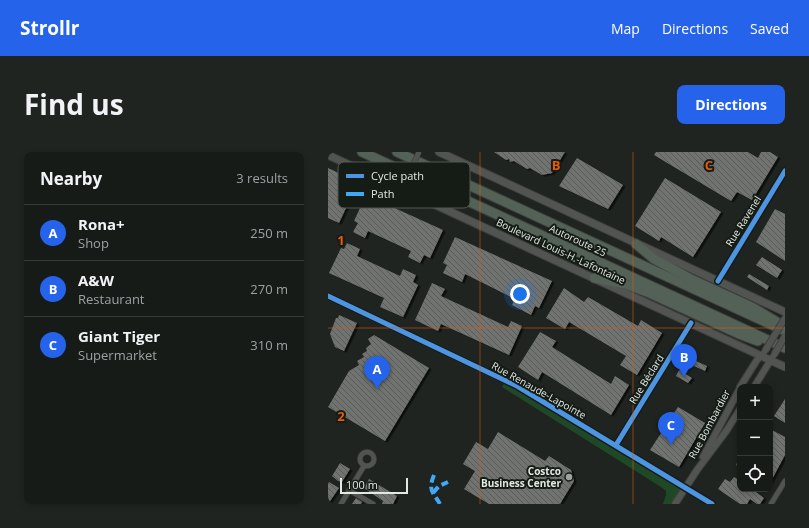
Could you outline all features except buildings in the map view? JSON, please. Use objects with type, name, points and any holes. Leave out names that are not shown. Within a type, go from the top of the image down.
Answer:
[{"type":"highway","name":"Autoroute 25","points":[[362,152],[383,162]]},
{"type":"highway","name":"Autoroute 25","points":[[397,152],[419,162]]},
{"type":"highway","name":"Autoroute 25","points":[[470,186],[785,331]]},
{"type":"highway","name":"Autoroute 25","points":[[470,203],[785,350]]},
{"type":"highway","points":[[636,244],[654,260],[752,307],[785,326]]},
{"type":"highway","points":[[594,278],[625,284],[636,288],[739,334],[785,350]]},
{"type":"main road","points":[[439,152],[460,162]]},
{"type":"main road","name":"Boulevard Louis-H.-Lafontaine","points":[[328,155],[345,162]]},
{"type":"main road","points":[[470,166],[785,312]]},
{"type":"main road","name":"Boulevard Louis-H.-Lafontaine","points":[[449,208],[691,323],[764,353],[785,367]]},
{"type":"street","points":[[414,162],[419,152]]},
{"type":"street","name":"Rue Ravenel","points":[[718,281],[785,171]]},
{"type":"street","name":"Rue Renaude-Lapointe","points":[[328,296],[517,386],[712,504]]},
{"type":"street","name":"Rue Bombardier","points":[[742,384],[757,360],[764,353],[785,318]]},
{"type":"street","name":"Rue Béclard","points":[[616,445],[691,323]]},
{"type":"street","points":[[756,384],[785,336]]},
{"type":"street","name":"Rue Bombardier","points":[[697,470],[715,432],[737,392]]},
{"type":"street","name":"Rue Bombardier","points":[[675,504],[697,470],[737,415]]},
{"type":"street","points":[[341,504],[364,466]]},
{"type":"street","points":[[771,504],[785,481]]},
{"type":"street","points":[[349,490],[373,504]]},
{"type":"green space","points":[[506,380],[685,488],[675,504],[663,504],[666,491],[661,487],[502,387]]},
{"type":"marked path","points":[[434,475],[431,487],[440,504]]},
{"type":"marked path","points":[[433,493],[439,486],[448,482]]},
{"type":"cycle path","points":[[718,281],[785,171]]},
{"type":"cycle path","points":[[328,296],[517,386],[712,504]]},
{"type":"cycle path","points":[[616,445],[691,323]]},
{"type":"place","name":"A&W","points":[[684,377]]},
{"type":"place","name":"Rona+","points":[[377,389]]},
{"type":"place","name":"Giant Tiger","points":[[671,445]]},
{"type":"place","name":"Costco Business Center","points":[[569,477]]}]
